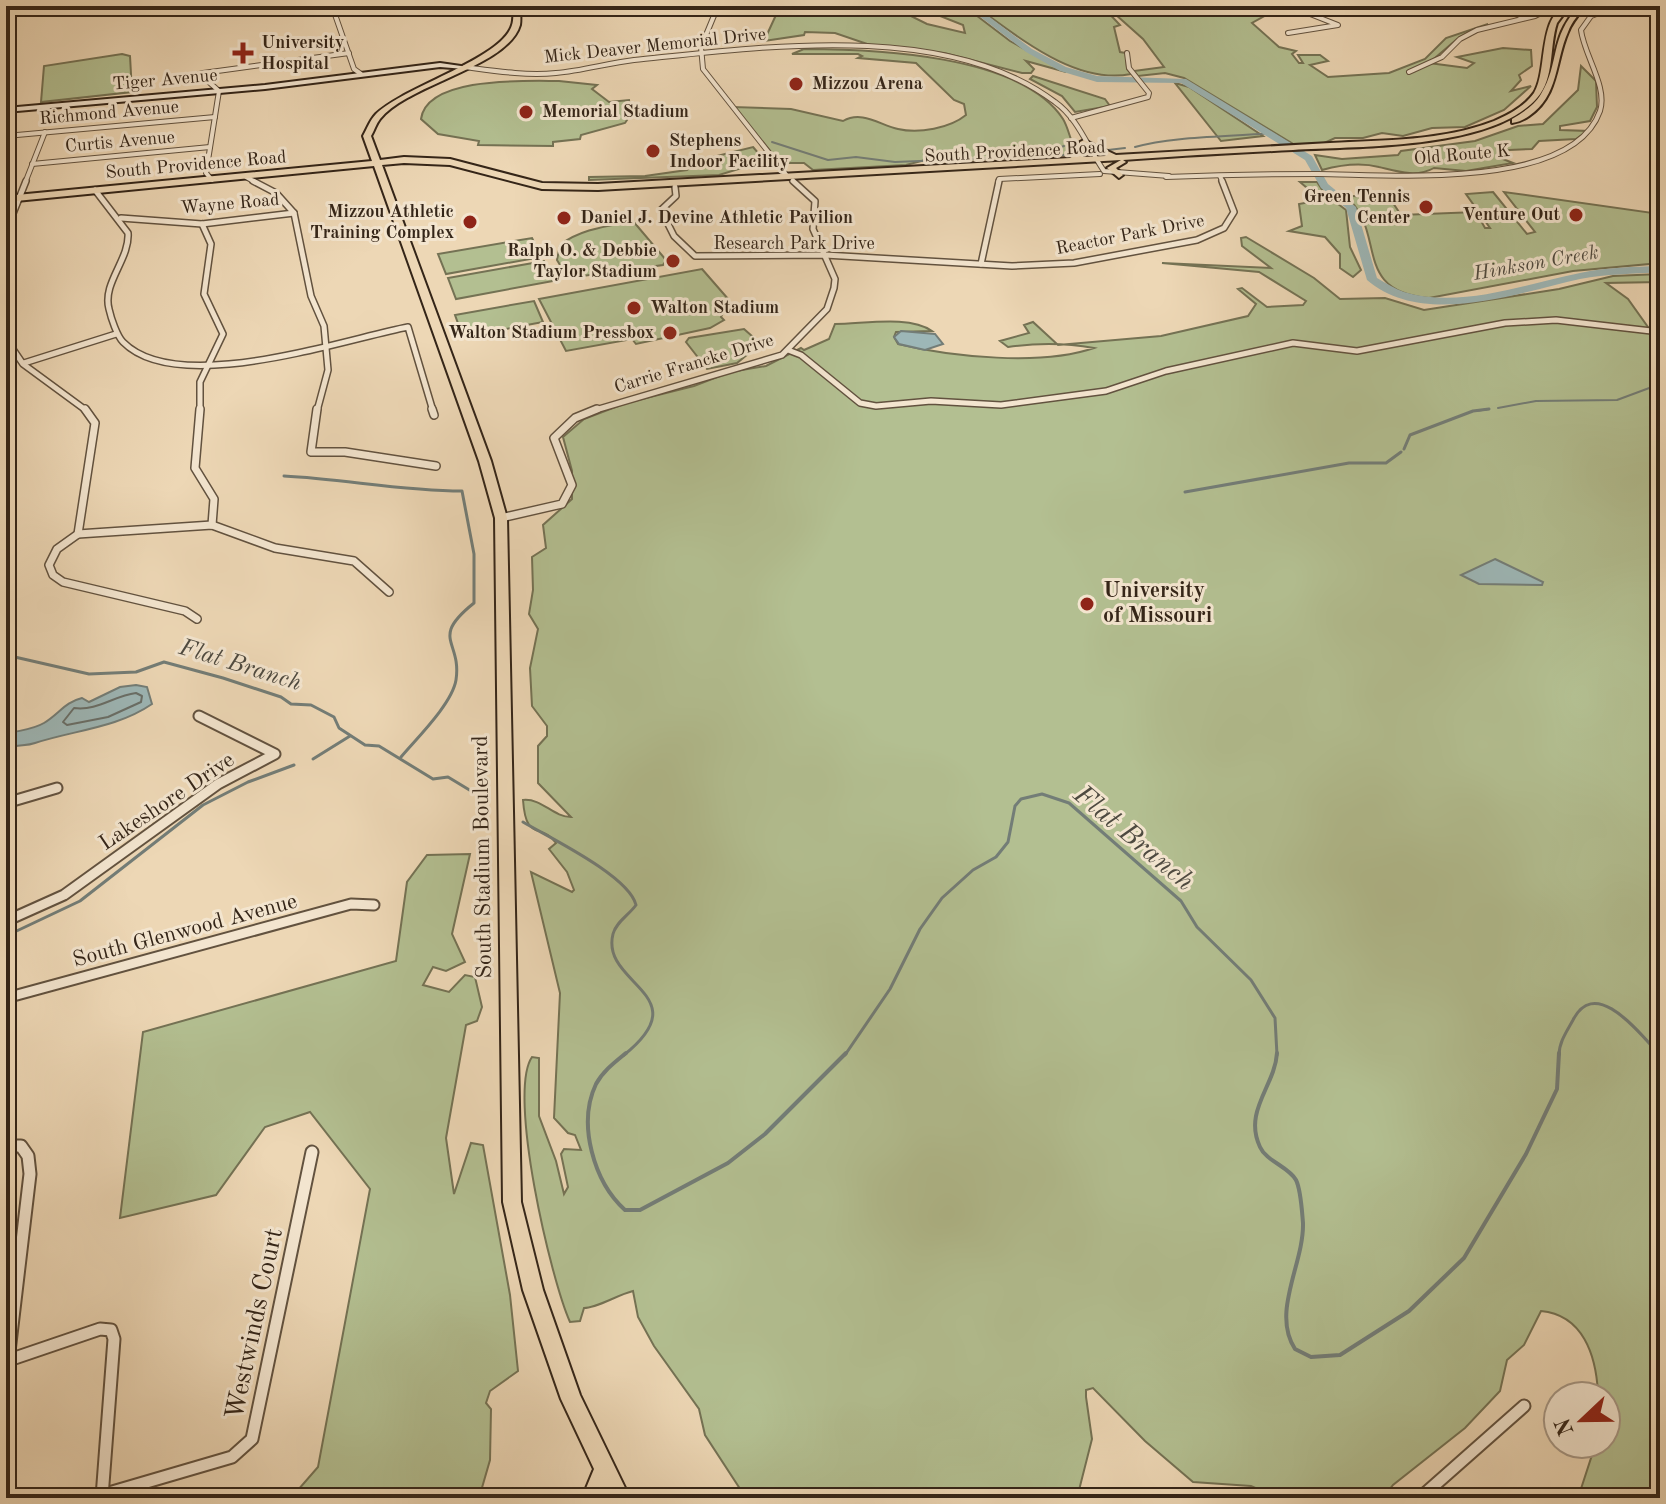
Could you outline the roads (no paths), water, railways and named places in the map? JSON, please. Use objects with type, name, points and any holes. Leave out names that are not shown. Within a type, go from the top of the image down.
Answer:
[{"type":"main road","points":[[370,151],[368,131],[381,112],[465,67],[508,38],[518,22],[517,6]]},
{"type":"main road","name":"South Providence Road","points":[[1331,148],[1447,135],[1488,124],[1520,110],[1536,94],[1542,81],[1555,20],[1571,6]]},
{"type":"main road","name":"South Providence Road","points":[[410,162],[546,192],[1062,163],[1096,166],[1125,160],[1411,146],[1470,137],[1531,114],[1553,84],[1562,29],[1583,6]]},
{"type":"main road","points":[[437,65],[446,69],[446,76]]},
{"type":"main road","points":[[1062,163],[1079,157],[1084,142],[1125,160]]},
{"type":"main road","points":[[370,151],[410,162]]},
{"type":"main road","points":[[322,170],[357,163],[370,151]]},
{"type":"main road","name":"South Stadium Boulevard","points":[[370,151],[485,461],[501,518],[512,1202],[533,1290],[566,1386],[619,1498]]},
{"type":"main road","points":[[1119,175],[1111,168],[1125,160]]},
{"type":"main road","points":[[322,170],[369,173],[383,186],[393,171],[410,162]]},
{"type":"main road","name":"South Providence Road","points":[[8,201],[52,194],[98,194],[114,188],[189,182],[209,176],[246,177],[410,162],[450,162],[515,181],[559,187],[790,179]]},
{"type":"main road","points":[[261,185],[278,174]]},
{"type":"main road","points":[[471,175],[515,181]]},
{"type":"main road","points":[[8,201],[52,194]]},
{"type":"main road","points":[[593,1498],[605,1468]]},
{"type":"street","points":[[6,10],[57,6]]},
{"type":"street","points":[[332,6],[355,75]]},
{"type":"street","points":[[718,6],[703,41],[701,56],[710,82],[790,179]]},
{"type":"street","points":[[888,6],[920,15]]},
{"type":"street","points":[[1288,33],[1338,25],[1300,10],[1307,6]]},
{"type":"street","points":[[1499,6],[1524,19]]},
{"type":"street","points":[[1409,72],[1442,57],[1460,39],[1477,30],[1524,19],[1555,6]]},
{"type":"street","name":"Old Route K","points":[[1096,166],[1119,175],[1220,176],[1467,172],[1529,162],[1567,149],[1591,131],[1603,117],[1608,102],[1606,90],[1583,48],[1583,27],[1599,12],[1618,6]]},
{"type":"street","name":"Mick Deaver Memorial Drive","points":[[465,67],[559,73],[633,60],[824,46],[942,57],[971,62],[1021,79],[1058,103],[1071,118],[1096,166]]},
{"type":"street","points":[[209,176],[219,91],[203,74],[349,53]]},
{"type":"street","points":[[1071,118],[1143,100],[1150,95],[1131,71],[1127,53]]},
{"type":"street","name":"Tiger Avenue","points":[[6,110],[219,91],[437,65],[465,67]]},
{"type":"street","name":"Richmond Avenue","points":[[6,136],[215,117]]},
{"type":"street","points":[[20,197],[45,132]]},
{"type":"street","name":"Curtis Avenue","points":[[32,164],[210,147]]},
{"type":"street","name":"Old Route K","points":[[1096,166],[1117,178],[1169,176]]},
{"type":"street","name":"South Providence Road","points":[[981,264],[999,179],[1096,166]]},
{"type":"street","name":"Reactor Park Drive","points":[[981,264],[1074,263],[1212,235],[1232,221],[1234,212],[1220,176]]},
{"type":"street","points":[[246,177],[282,197],[294,213],[301,258],[327,343],[328,370],[312,428],[311,452],[345,452],[436,466]]},
{"type":"street","name":"Carrie Francke Drive","points":[[501,518],[562,504],[572,485],[568,470],[555,449],[554,438],[575,418],[629,398],[679,387],[717,372],[763,361],[788,350],[818,320],[832,298],[835,279],[813,229],[815,201],[790,179]]},
{"type":"street","points":[[6,286],[8,201],[25,186]]},
{"type":"street","name":"Research Park Drive","points":[[675,187],[676,196],[661,210],[663,217],[680,245],[695,256],[825,255],[981,264]]},
{"type":"street","points":[[98,194],[109,211],[121,218],[129,243],[108,298],[116,334],[128,349],[152,361],[207,367],[408,327],[416,338],[417,355],[434,415]]},
{"type":"street","name":"Wayne Road","points":[[121,218],[202,224],[294,213]]},
{"type":"street","points":[[202,224],[211,244],[204,294],[223,334],[200,382],[200,430],[195,468],[214,499],[212,525]]},
{"type":"street","points":[[788,350],[801,355],[855,400],[867,405],[931,401],[990,405],[1106,391],[1195,363],[1293,343],[1348,351],[1505,323],[1566,319],[1660,332]]},
{"type":"street","points":[[24,363],[116,334]]},
{"type":"street","points":[[6,339],[14,357],[85,408],[95,423],[78,534]]},
{"type":"street","points":[[197,619],[185,611],[63,582],[53,575],[49,565],[57,549],[78,534],[212,525],[275,548],[354,561],[389,592]]},
{"type":"street","name":"Lakeshore Drive","points":[[6,921],[64,895],[218,784],[275,754],[199,716]]},
{"type":"street","points":[[6,803],[57,788]]},
{"type":"street","name":"South Glenwood Avenue","points":[[6,998],[351,904],[374,905]]},
{"type":"street","points":[[6,1146],[21,1146],[28,1156],[30,1174],[7,1360],[100,1329],[111,1330],[114,1339],[102,1497]]},
{"type":"street","name":"Westwinds Court","points":[[102,1497],[232,1457],[252,1439],[312,1152]]},
{"type":"street","points":[[1420,1498],[1524,1406]]},
{"type":"water","points":[[901,331],[935,334],[943,344],[925,350],[899,344],[894,337]]},
{"type":"water","points":[[1495,559],[1543,582],[1542,585],[1479,584],[1461,575]]},
{"type":"water","points":[[120,687],[147,687],[152,704],[139,712],[110,723],[6,750],[6,734],[39,725],[76,700],[82,698],[89,702]]},
{"type":"waterway","name":"Hinkson Creek","points":[[970,6],[1029,50],[1063,69],[1097,79],[1183,81],[1309,158],[1324,186],[1351,207],[1372,280],[1398,294],[1427,300],[1457,301],[1611,271],[1660,269]]},
{"type":"waterway","points":[[1135,147],[1184,139],[1271,133]]},
{"type":"waterway","points":[[772,142],[828,160],[856,157],[895,162],[1068,155]]},
{"type":"waterway","points":[[1045,153],[1064,146]]},
{"type":"waterway","points":[[1108,150],[1125,148]]},
{"type":"waterway","points":[[1498,408],[1536,401],[1617,400],[1660,384]]},
{"type":"waterway","points":[[1404,449],[1410,435],[1473,411],[1489,409],[1476,411]]},
{"type":"waterway","points":[[1185,492],[1349,463],[1386,463],[1401,452]]},
{"type":"waterway","points":[[284,476],[462,491],[474,554],[474,603],[461,615],[450,633],[457,667],[456,680],[448,700],[401,757]]},
{"type":"waterway","name":"Flat Branch","points":[[6,655],[89,674],[136,672],[164,662],[223,678],[281,697],[291,704],[311,705],[334,717],[339,728],[365,745],[379,746],[433,779],[448,777],[486,800]]},
{"type":"waterway","points":[[313,759],[350,736]]},
{"type":"waterway","points":[[6,936],[80,901],[203,805],[248,782],[294,765]]},
{"type":"waterway","name":"Flat Branch","points":[[845,1055],[890,989],[920,929],[942,898],[973,870],[996,857],[1008,842],[1015,806],[1021,799],[1042,794],[1069,803],[1181,901],[1197,927],[1251,980],[1275,1018],[1277,1053]]},
{"type":"waterway","name":"Flat Branch","points":[[523,822],[604,870],[630,894],[636,905],[615,930],[613,951],[620,966],[650,1003],[653,1018],[645,1034],[626,1053]]},
{"type":"waterway","name":"Flat Branch","points":[[1559,1053],[1573,1020],[1583,1008],[1593,1004],[1618,1013],[1660,1055]]},
{"type":"waterway","name":"Flat Branch","points":[[626,1053],[596,1084],[588,1117],[597,1168],[614,1198],[625,1210],[640,1210],[728,1163],[765,1134],[846,1053]]},
{"type":"waterway","name":"Flat Branch","points":[[1277,1053],[1257,1110],[1256,1134],[1263,1152],[1293,1175],[1299,1189],[1302,1239],[1286,1319],[1288,1335],[1295,1349],[1311,1357],[1340,1355],[1409,1311],[1464,1258],[1526,1154],[1557,1089],[1559,1053]]},
{"type":"place","name":"University Hospital","points":[[243,53]]},
{"type":"place","name":"Mizzou Arena","points":[[796,84]]},
{"type":"place","name":"Memorial Stadium","points":[[526,112]]},
{"type":"place","name":"Stephens Indoor Facility","points":[[653,151]]},
{"type":"place","name":"Green Tennis Center","points":[[1426,207]]},
{"type":"place","name":"Venture Out","points":[[1576,215]]},
{"type":"place","name":"Daniel J. Devine Athletic Pavilion","points":[[564,218]]},
{"type":"place","name":"Mizzou Athletic Training Complex","points":[[470,222]]},
{"type":"place","name":"Ralph O. & Debbie Taylor Stadium","points":[[673,261]]},
{"type":"place","name":"Walton Stadium","points":[[634,308]]},
{"type":"place","name":"Walton Stadium Pressbox","points":[[670,333]]},
{"type":"place","name":"University of Missouri","points":[[1087,604]]}]
